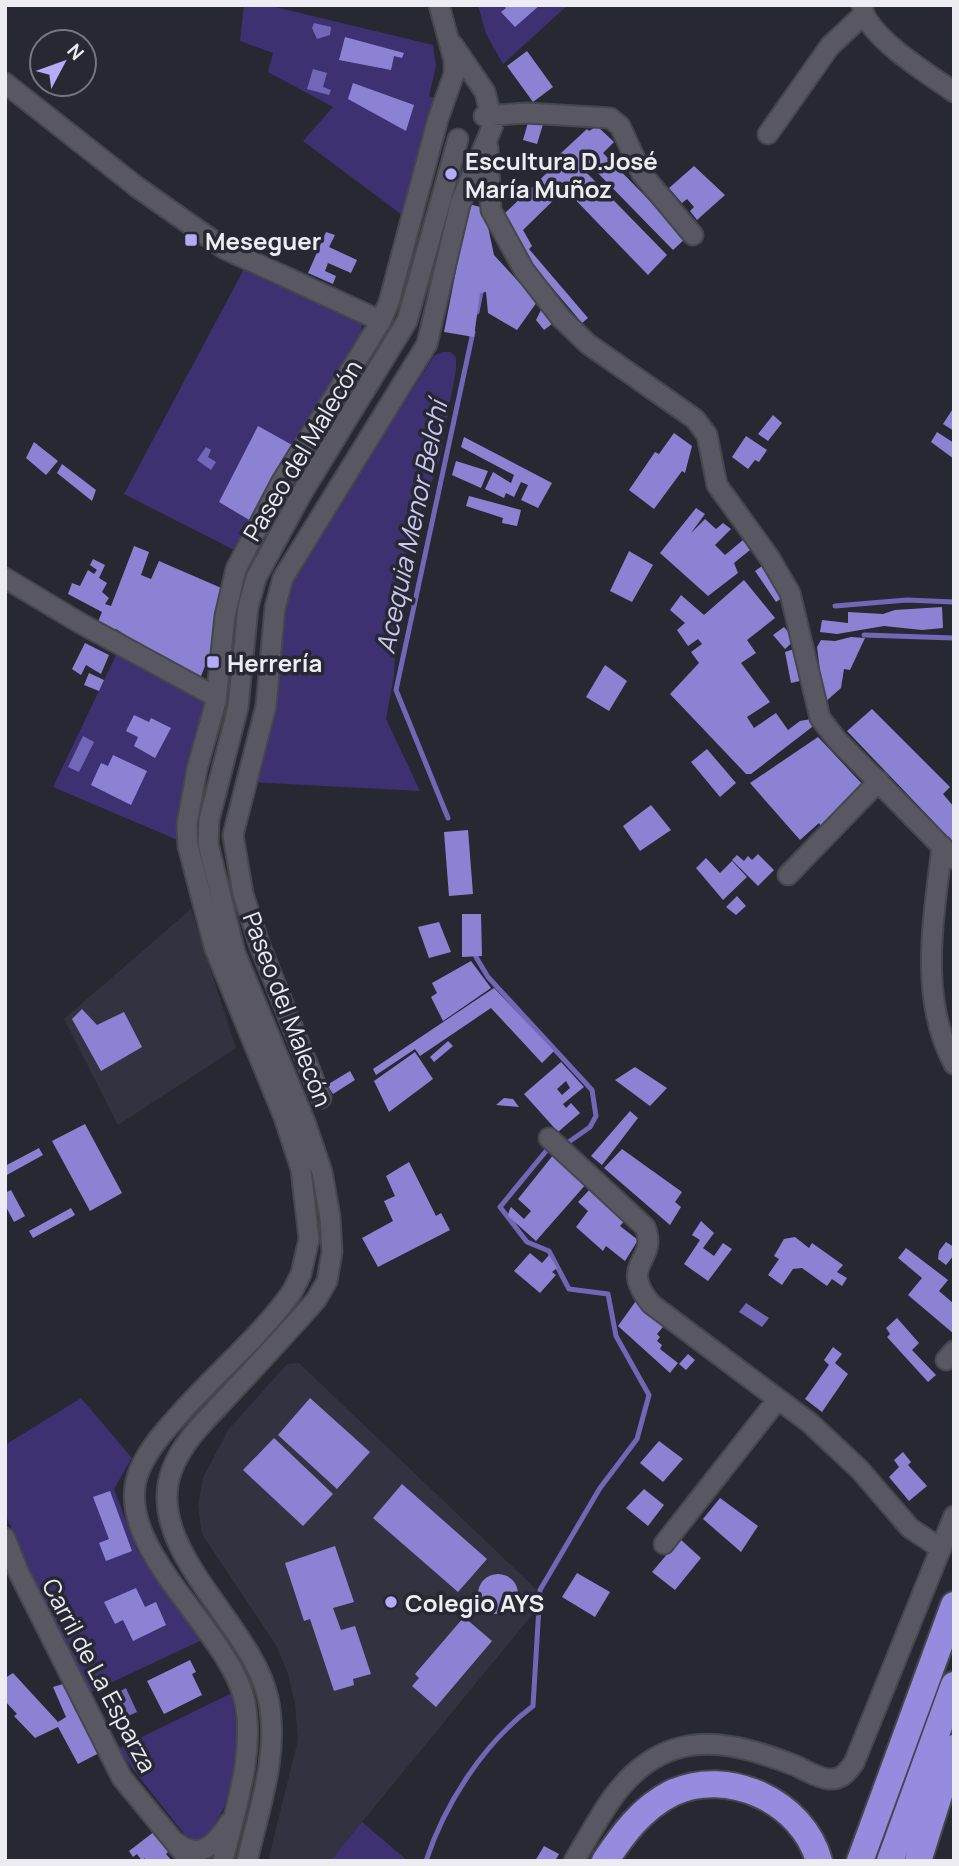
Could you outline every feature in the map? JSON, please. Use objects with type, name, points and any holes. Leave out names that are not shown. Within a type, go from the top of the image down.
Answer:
[{"type":"highway","points":[[860,1861],[954,1605]]},
{"type":"highway","points":[[890,1861],[954,1685]]},
{"type":"highway","points":[[918,1861],[954,1748]]},
{"type":"highway","points":[[605,1861],[622,1835],[654,1804],[673,1793],[707,1784],[741,1787],[773,1800],[809,1837],[819,1861]]},
{"type":"street","points":[[223,1861],[244,1770],[247,1735],[241,1688],[224,1652],[150,1550],[139,1525],[134,1490],[139,1470],[163,1433],[292,1292],[301,1274],[309,1239],[308,1212],[298,1157],[215,949],[187,839],[193,787],[216,697],[225,616],[241,558],[282,481],[381,321],[389,302],[438,119],[454,74],[449,39],[439,5]]},
{"type":"street","points":[[768,134],[830,46],[862,10],[885,41],[954,92]]},
{"type":"street","points":[[449,39],[477,77],[488,116],[491,210]]},
{"type":"street","points":[[454,74],[471,91],[488,116]]},
{"type":"street","points":[[5,83],[137,187],[225,249],[381,321]]},
{"type":"street","points":[[488,116],[527,113],[610,118],[620,127],[642,174],[692,235]]},
{"type":"street","points":[[321,1098],[260,946],[243,894],[233,835],[266,706],[275,608],[284,578],[427,344],[460,204],[488,138]]},
{"type":"street","name":"Paseo del Malecón","points":[[247,1861],[271,1751],[268,1698],[252,1655],[178,1542],[168,1514],[167,1490],[172,1469],[192,1436],[316,1300],[327,1281],[332,1244],[329,1207],[317,1153],[230,937],[208,844],[209,820],[238,707],[248,607],[256,578],[302,493],[407,321],[458,139]]},
{"type":"street","points":[[460,204],[467,197],[475,197],[491,210],[524,271],[561,318],[588,344],[695,419],[707,435],[717,485],[769,557],[790,593],[820,718],[837,740],[948,853],[932,936],[932,979],[935,1012],[954,1064]]},
{"type":"street","points":[[5,578],[80,623],[216,697]]},
{"type":"street","points":[[788,875],[878,781]]},
{"type":"street","points":[[549,1138],[645,1227],[649,1241],[636,1277],[640,1291],[651,1304],[778,1399],[840,1450],[910,1528],[940,1548]]},
{"type":"street","points":[[664,1544],[778,1399]]},
{"type":"street","points":[[573,1861],[621,1787],[649,1761],[669,1752],[695,1744],[722,1743],[754,1750],[818,1777],[830,1779],[846,1773],[954,1516]]},
{"type":"street","name":"Carril de La Esparza","points":[[5,1538],[19,1573],[122,1778],[190,1861]]},
{"type":"street","points":[[174,1841],[188,1851],[202,1852],[224,1831],[235,1809]]},
{"type":"shaded area","points":[[244,5],[267,5],[433,45],[436,66],[429,96],[438,99],[405,217],[303,141],[333,107],[268,72],[273,53],[240,41]]},
{"type":"shaded area","points":[[478,5],[568,5],[503,64],[486,34]]},
{"type":"shaded area","points":[[314,23],[331,27],[330,35],[317,39],[312,28]]},
{"type":"shaded area","points":[[313,69],[327,73],[323,87],[331,90],[329,95],[307,89]]},
{"type":"shaded area","points":[[244,269],[353,312],[362,325],[361,336],[238,552],[124,494]]},
{"type":"shaded area","points":[[450,352],[456,357],[456,370],[439,462],[406,552],[398,599],[394,675],[386,719],[420,791],[251,782],[281,611],[291,579],[434,356]]},
{"type":"shaded area","points":[[206,447],[211,450],[208,457],[216,462],[211,470],[197,460]]},
{"type":"shaded area","points":[[118,651],[208,701],[180,841],[53,787]]},
{"type":"shaded area","points":[[83,736],[94,742],[79,772],[68,767]]},
{"type":"shaded area","points":[[191,909],[236,1048],[118,1125],[64,1019]]},
{"type":"shaded area","points":[[746,1303],[769,1318],[762,1327],[739,1312]]},
{"type":"shaded area","name":"Colegio AYS","points":[[299,1363],[536,1589],[532,1615],[330,1861],[268,1861],[298,1740],[295,1704],[288,1674],[276,1645],[202,1534],[198,1506],[203,1478],[228,1430],[287,1364]]},
{"type":"shaded area","points":[[81,1398],[132,1458],[114,1489],[137,1550],[202,1640],[87,1694],[5,1514],[5,1445]]},
{"type":"shaded area","points":[[126,1688],[137,1712],[126,1717],[115,1694]]},
{"type":"shaded area","points":[[232,1693],[237,1737],[234,1776],[222,1812],[196,1849],[117,1749]]},
{"type":"shaded area","points":[[362,1822],[408,1861],[330,1861]]},
{"type":"building","points":[[503,5],[540,5],[515,27],[501,12],[506,8]]},
{"type":"building","points":[[345,37],[404,53],[402,58],[394,56],[391,70],[339,60]]},
{"type":"building","points":[[527,51],[553,87],[533,102],[507,66]]},
{"type":"building","points":[[353,83],[414,105],[406,131],[348,99]]},
{"type":"building","points":[[529,119],[544,121],[537,144],[523,140]]},
{"type":"building","points":[[597,126],[614,142],[603,153],[686,238],[673,250],[590,165],[584,170],[667,255],[648,275],[565,189],[523,230],[532,246],[529,249],[588,318],[582,323],[528,259],[504,214],[550,170],[547,166],[587,129],[589,131]]},
{"type":"building","points":[[694,166],[725,195],[697,220],[690,211],[694,207],[687,199],[682,203],[669,188]]},
{"type":"building","points":[[469,204],[484,208],[494,255],[537,302],[517,330],[488,313],[486,292],[480,293],[474,337],[444,332]]},
{"type":"building","points":[[326,232],[335,235],[329,247],[357,260],[351,273],[328,263],[325,271],[336,276],[333,284],[308,273]]},
{"type":"building","points":[[541,310],[552,324],[544,330],[536,320]]},
{"type":"building","points":[[954,407],[954,431],[943,424]]},
{"type":"building","points":[[773,415],[782,423],[768,441],[758,434]]},
{"type":"building","points":[[258,426],[294,446],[251,521],[219,502]]},
{"type":"building","points":[[937,432],[954,443],[954,459],[931,442]]},
{"type":"building","points":[[674,433],[692,446],[685,473],[682,471],[654,509],[629,490],[655,452],[659,454]]},
{"type":"building","points":[[746,436],[767,450],[759,462],[755,460],[748,469],[732,457]]},
{"type":"building","points":[[464,437],[552,483],[538,508],[521,500],[528,485],[521,482],[514,497],[506,493],[504,498],[485,489],[493,472],[511,483],[514,475],[461,447]]},
{"type":"building","points":[[34,442],[58,461],[46,475],[26,458]]},
{"type":"building","points":[[456,461],[488,471],[481,488],[452,475]]},
{"type":"building","points":[[62,464],[96,490],[92,501],[57,473]]},
{"type":"building","points":[[469,496],[521,510],[517,526],[502,523],[503,518],[466,506]]},
{"type":"building","points":[[696,508],[705,514],[691,533],[705,519],[716,529],[723,523],[731,529],[715,545],[725,555],[743,540],[750,550],[734,563],[738,573],[708,596],[660,553]]},
{"type":"building","points":[[134,546],[149,552],[141,575],[151,579],[159,561],[226,590],[214,622],[223,627],[220,647],[211,651],[199,681],[116,629],[110,631],[97,624],[102,612],[68,594],[72,583],[80,586],[88,570],[94,574],[97,570],[90,565],[93,559],[105,565],[99,578],[107,583],[102,592],[109,598],[105,604],[111,606]]},
{"type":"building","points":[[629,551],[653,565],[632,602],[610,591]]},
{"type":"building","points":[[762,566],[784,597],[776,602],[755,571]]},
{"type":"building","points":[[744,580],[775,618],[747,640],[756,653],[741,663],[770,702],[747,717],[754,728],[776,713],[788,730],[800,721],[811,719],[812,727],[751,774],[746,774],[670,694],[699,663],[691,652],[702,644],[698,639],[688,646],[677,630],[685,623],[670,610],[681,595],[704,615]]},
{"type":"building","points":[[942,607],[943,628],[922,630],[884,626],[837,634],[820,632],[822,620],[848,623],[848,612],[883,614],[895,610]]},
{"type":"building","points":[[784,627],[795,640],[785,649],[773,635]]},
{"type":"building","points":[[851,637],[865,638],[850,670],[844,669],[841,688],[824,703],[817,647],[821,640],[835,641]]},
{"type":"building","points":[[85,643],[109,655],[101,674],[86,665],[81,675],[72,669]]},
{"type":"building","points":[[797,648],[804,680],[791,683],[785,652]]},
{"type":"building","points":[[605,665],[627,681],[609,711],[586,697]]},
{"type":"building","points":[[89,673],[104,680],[99,691],[84,685]]},
{"type":"building","points":[[872,709],[950,787],[943,794],[954,807],[954,843],[847,731]]},
{"type":"building","points":[[134,715],[149,722],[151,718],[171,728],[155,758],[134,746],[138,737],[126,731]]},
{"type":"building","points":[[818,737],[864,786],[821,826],[819,823],[800,840],[750,783]]},
{"type":"building","points":[[707,749],[736,783],[720,797],[691,762]]},
{"type":"building","points":[[113,755],[147,771],[131,805],[91,785],[101,763],[108,766]]},
{"type":"building","points":[[651,805],[671,830],[640,851],[623,826]]},
{"type":"building","points":[[468,830],[473,894],[449,896],[444,832]]},
{"type":"building","points":[[758,854],[774,870],[758,886],[732,860],[737,855],[744,861],[748,856],[752,860]]},
{"type":"building","points":[[706,858],[720,873],[732,861],[747,877],[723,900],[696,868]]},
{"type":"building","points":[[737,896],[746,906],[736,915],[726,907]]},
{"type":"building","points":[[462,914],[481,914],[482,956],[462,957]]},
{"type":"building","points":[[439,922],[451,952],[429,958],[418,927]]},
{"type":"building","points":[[471,961],[491,988],[443,1021],[431,997],[437,993],[432,983]]},
{"type":"building","points":[[494,988],[554,1051],[542,1063],[491,1008],[420,1056],[415,1049],[376,1075],[373,1069]]},
{"type":"building","points":[[82,1009],[97,1025],[124,1012],[142,1047],[101,1071],[72,1019]]},
{"type":"building","points":[[448,1041],[453,1046],[434,1062],[430,1057]]},
{"type":"building","points":[[415,1052],[433,1079],[389,1112],[374,1081]]},
{"type":"building","points":[[561,1062],[584,1087],[563,1104],[566,1108],[571,1103],[580,1113],[558,1132],[524,1094]],"holes":[[[566,1081],[570,1088],[562,1095],[557,1089]]]},
{"type":"building","points":[[635,1067],[667,1088],[650,1106],[615,1080]]},
{"type":"building","points":[[350,1071],[355,1080],[333,1094],[327,1085]]},
{"type":"building","points":[[504,1098],[513,1099],[519,1107],[496,1105]]},
{"type":"building","points":[[630,1111],[638,1118],[602,1165],[591,1156]]},
{"type":"building","points":[[85,1124],[122,1193],[90,1211],[52,1141]]},
{"type":"building","points":[[39,1148],[43,1155],[5,1176],[5,1166]]},
{"type":"building","points":[[622,1149],[682,1192],[675,1202],[681,1207],[670,1225],[604,1168]]},
{"type":"building","points":[[554,1154],[587,1183],[536,1241],[508,1216],[509,1211],[511,1207],[524,1219],[531,1211],[518,1199]]},
{"type":"building","points":[[409,1162],[436,1216],[441,1213],[450,1230],[378,1267],[362,1238],[393,1221],[384,1201],[395,1196],[386,1176]]},
{"type":"building","points":[[592,1187],[627,1218],[620,1226],[638,1240],[625,1261],[606,1246],[603,1251],[576,1227],[588,1211],[578,1202]]},
{"type":"building","points":[[11,1190],[25,1216],[14,1222],[5,1205],[5,1193]]},
{"type":"building","points":[[71,1208],[75,1215],[33,1238],[29,1231]]},
{"type":"building","points":[[701,1221],[714,1233],[703,1248],[714,1256],[723,1243],[732,1249],[708,1281],[684,1264],[700,1240],[692,1235]]},
{"type":"building","points":[[795,1237],[809,1248],[812,1243],[843,1265],[837,1272],[847,1278],[842,1286],[832,1279],[827,1286],[802,1268],[793,1269],[782,1285],[768,1275],[779,1259],[774,1256],[784,1239]]},
{"type":"building","points":[[946,1242],[954,1247],[954,1255],[946,1265],[938,1259],[939,1251]]},
{"type":"building","points":[[906,1248],[948,1280],[939,1291],[954,1304],[954,1334],[908,1295],[922,1278],[898,1258]]},
{"type":"building","points":[[530,1253],[542,1263],[549,1255],[557,1268],[552,1272],[556,1275],[540,1293],[514,1271]]},
{"type":"building","points":[[638,1298],[668,1321],[657,1334],[660,1337],[657,1341],[662,1345],[660,1349],[678,1363],[670,1373],[618,1326]]},
{"type":"building","points":[[897,1318],[919,1343],[912,1350],[936,1375],[928,1382],[887,1337],[890,1334],[886,1328]]},
{"type":"building","points":[[833,1347],[842,1354],[835,1363],[848,1374],[822,1412],[805,1399],[829,1365],[824,1360]]},
{"type":"building","points":[[688,1354],[695,1360],[686,1370],[679,1364]]},
{"type":"building","points":[[310,1398],[370,1452],[337,1489],[278,1435]]},
{"type":"building","points":[[274,1438],[333,1494],[303,1526],[243,1470]]},
{"type":"building","points":[[659,1441],[683,1459],[663,1482],[640,1463]]},
{"type":"building","points":[[903,1452],[911,1462],[908,1465],[927,1486],[909,1501],[889,1477],[899,1467],[894,1460]]},
{"type":"building","points":[[402,1484],[487,1559],[458,1592],[373,1518]]},
{"type":"building","points":[[644,1489],[664,1505],[648,1526],[626,1508]]},
{"type":"building","points":[[110,1491],[132,1551],[106,1561],[99,1543],[109,1539],[93,1497]]},
{"type":"building","points":[[720,1498],[758,1526],[741,1552],[703,1519]]},
{"type":"building","points":[[680,1539],[701,1558],[675,1590],[652,1572]]},
{"type":"building","points":[[335,1546],[354,1602],[333,1608],[341,1630],[355,1626],[371,1674],[353,1679],[354,1685],[334,1691],[310,1619],[304,1621],[285,1563]]},
{"type":"building","points":[[577,1573],[610,1592],[595,1617],[562,1597]]},
{"type":"building","points":[[498,1574],[506,1575],[512,1580],[517,1586],[517,1602],[512,1608],[506,1613],[498,1614],[490,1613],[484,1608],[479,1602],[478,1594],[479,1586],[484,1580],[490,1575]]},
{"type":"building","points":[[136,1588],[145,1607],[156,1602],[166,1625],[133,1641],[123,1620],[115,1624],[104,1602]]},
{"type":"building","points":[[464,1617],[492,1641],[436,1707],[412,1686],[419,1678],[415,1674]]},
{"type":"building","points":[[190,1660],[196,1672],[192,1674],[202,1695],[164,1714],[147,1681]]},
{"type":"building","points":[[13,1673],[58,1722],[66,1717],[53,1687],[63,1684],[76,1712],[80,1709],[101,1752],[78,1764],[58,1727],[35,1738],[14,1716],[17,1714],[5,1701],[5,1678]]},
{"type":"building","points":[[155,1831],[171,1849],[166,1854],[172,1861],[145,1861],[145,1858],[142,1861],[137,1854],[133,1857],[129,1851]]},
{"type":"building","points":[[544,1846],[559,1854],[555,1861],[535,1861]]},
{"type":"waterway","name":"Acequia Menor Belchí","points":[[477,312],[482,287]]},
{"type":"waterway","name":"Acequia Menor Belchí","points":[[448,818],[396,690],[473,332]]},
{"type":"waterway","points":[[835,606],[907,600],[954,602]]},
{"type":"waterway","points":[[864,635],[954,638]]},
{"type":"waterway","name":"Acequia Menor Belchí","points":[[476,957],[488,977],[592,1090],[596,1116],[590,1127],[563,1146]]},
{"type":"waterway","name":"Acequia Menor Belchí","points":[[426,1861],[444,1818],[468,1776],[498,1738],[533,1706],[540,1590],[600,1488],[637,1439],[649,1395],[616,1336],[608,1294],[569,1289],[549,1251],[527,1242],[500,1207],[551,1145]]},
{"type":"place","name":"Escultura D.José María Muñoz","points":[[451,174]]},
{"type":"place","name":"Meseguer","points":[[191,240]]},
{"type":"place","name":"Herrería","points":[[213,662]]},
{"type":"place","name":"Colegio AYS","points":[[391,1602]]}]
